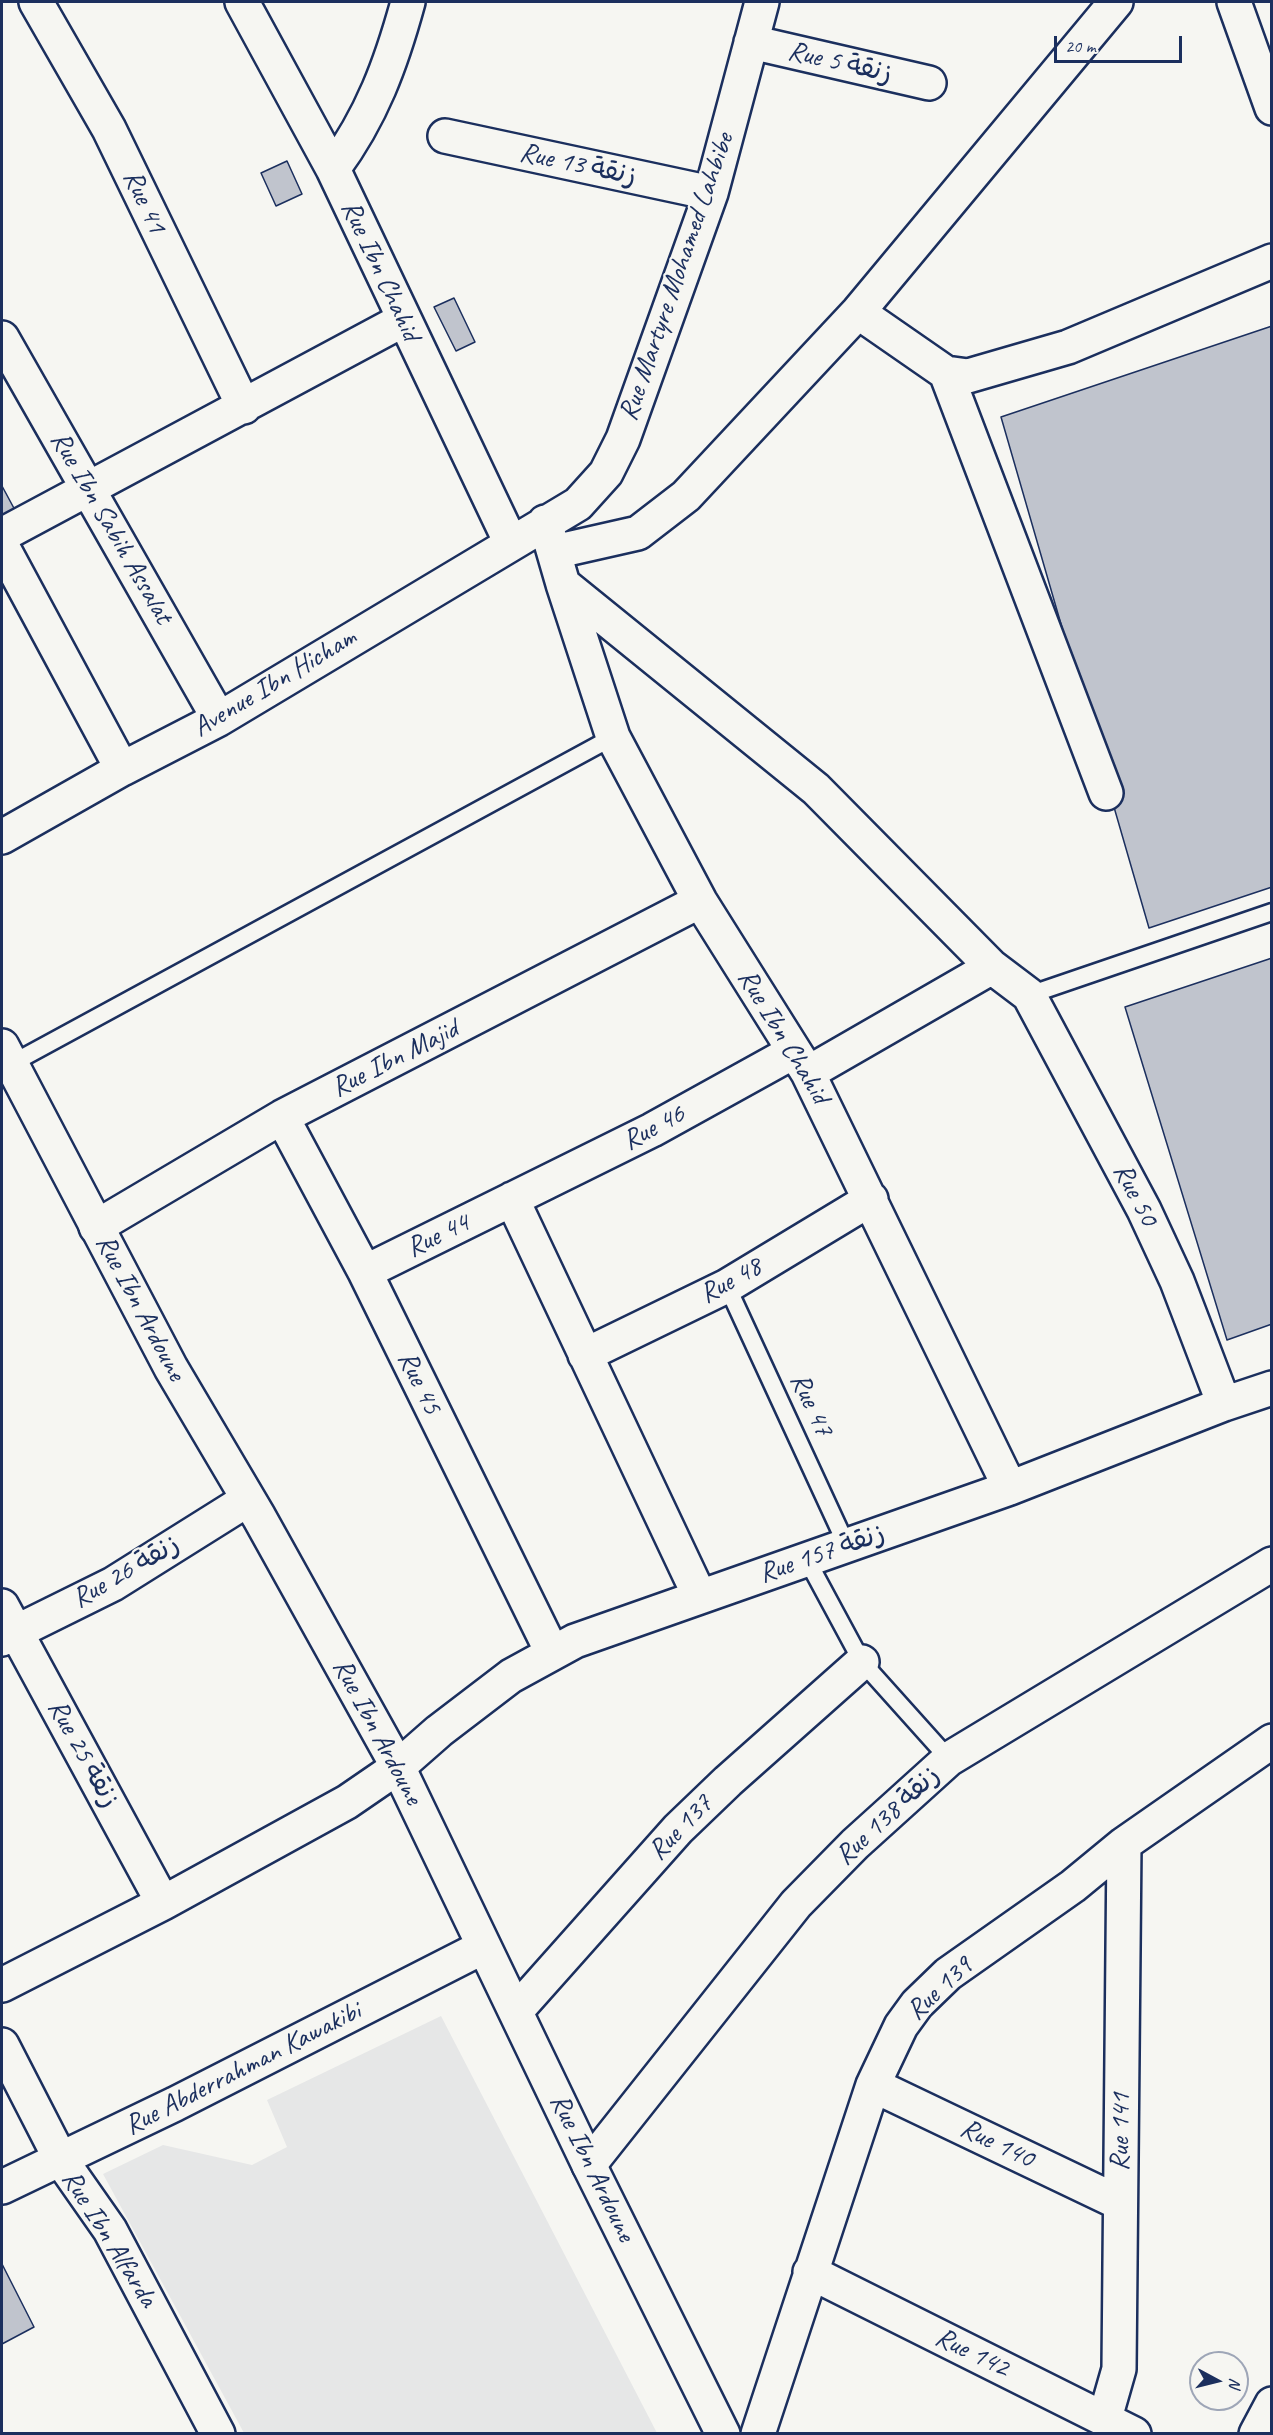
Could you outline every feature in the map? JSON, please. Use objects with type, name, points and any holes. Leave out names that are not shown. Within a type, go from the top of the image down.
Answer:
[{"type":"street","name":"Rue 41","points":[[36,2],[109,129],[244,407]]},
{"type":"street","name":"Rue Ibn Chahid","points":[[242,2],[333,169],[511,543]]},
{"type":"street","points":[[333,169],[370,114],[393,54],[408,2]]},
{"type":"street","name":"Rue Martyre Mohamed Lahbibe","points":[[550,537],[606,473],[622,439],[711,193],[762,2]]},
{"type":"street","points":[[550,537],[638,533],[686,496],[858,312],[1116,2]]},
{"type":"street","points":[[1234,2],[1272,108]]},
{"type":"street","name":"Rue 5 زنقة","points":[[751,42],[929,83]]},
{"type":"street","name":"Rue 13 زنقة","points":[[445,136],[711,193]]},
{"type":"street","points":[[858,312],[946,373],[968,376],[1068,347],[1272,261]]},
{"type":"street","points":[[2,535],[90,490],[403,320]]},
{"type":"street","name":"Rue Ibn Sabih Assalat","points":[[2,338],[219,719]]},
{"type":"street","points":[[946,373],[1106,793]]},
{"type":"street","name":"Rue Ibn Chahid","points":[[550,537],[613,737],[700,901],[801,1062],[872,1199],[1010,1488]]},
{"type":"street","name":"Avenue Ibn Hicham","points":[[2,837],[122,769],[219,719],[511,543],[550,537]]},
{"type":"street","points":[[2,546],[122,769]]},
{"type":"street","points":[[563,584],[816,789],[992,967],[1029,995]]},
{"type":"street","name":"Rue Ibn Majid","points":[[96,1227],[282,1117],[700,901]]},
{"type":"street","name":"Rue 46","points":[[512,1199],[652,1130],[801,1062],[992,967]]},
{"type":"street","name":"Rue 50","points":[[1029,995],[1144,1210],[1176,1281],[1224,1404]]},
{"type":"street","name":"Rue Ibn Ardoune","points":[[5,1060],[171,1368],[398,1767],[483,1947],[723,2433]]},
{"type":"street","name":"Rue 45","points":[[282,1117],[364,1272],[552,1652]]},
{"type":"street","points":[[512,1199],[700,1597]]},
{"type":"street","name":"Rue 44","points":[[364,1272],[512,1199]]},
{"type":"street","name":"Rue 48","points":[[585,1355],[726,1286],[872,1199]]},
{"type":"street","name":"Rue 157 زنقة","points":[[2,1985],[295,1833],[398,1767],[439,1731],[502,1682],[552,1652],[604,1630],[1010,1488],[1224,1404],[1272,1389]]},
{"type":"street","name":"Rue 26 زنقة","points":[[6,1626],[113,1584],[247,1500]]},
{"type":"street","name":"Rue 138 زنقة","points":[[589,2164],[796,1904],[855,1844],[949,1759],[1272,1564]]},
{"type":"street","name":"Rue 25 زنقة","points":[[6,1626],[163,1903]]},
{"type":"street","name":"Rue 137","points":[[516,2011],[678,1829],[862,1662]]},
{"type":"street","name":"Rue 139","points":[[758,2433],[873,2085],[901,2026],[925,1996],[948,1974],[1073,1886],[1124,1844],[1272,1741]]},
{"type":"street","name":"Rue 141","points":[[1105,2418],[1119,2369],[1124,1844]]},
{"type":"street","name":"Rue Abderrahman Kawakibi","points":[[2,2187],[61,2160],[483,1947]]},
{"type":"street","name":"Rue Ibn Alfarda","points":[[2,2045],[61,2160],[111,2230],[218,2433]]},
{"type":"street","name":"Rue 140","points":[[873,2085],[1120,2203]]},
{"type":"street","name":"Rue 142","points":[[810,2272],[1134,2433]]},
{"type":"street","points":[[1256,2433],[1272,2404]]},
{"type":"lane","points":[[5,1060],[613,737]]},
{"type":"lane","points":[[1029,995],[1272,912]]},
{"type":"lane","name":"Rue 47","points":[[726,1286],[847,1546]]},
{"type":"lane","points":[[806,1558],[862,1662],[949,1759]]},
{"type":"shaded area","points":[[441,2016],[657,2433],[244,2433],[103,2174],[163,2145],[252,2165],[287,2147],[267,2100]]},
{"type":"building","points":[[287,161],[302,194],[276,206],[261,173]]},
{"type":"building","points":[[454,298],[475,342],[456,351],[434,307]]},
{"type":"building","points":[[1272,326],[1272,887],[1149,928],[1001,417]]},
{"type":"building","points":[[2,486],[16,512],[2,520]]},
{"type":"building","points":[[1272,958],[1272,1324],[1227,1340],[1125,1007]]},
{"type":"building","points":[[2,2264],[34,2327],[2,2344]]}]
